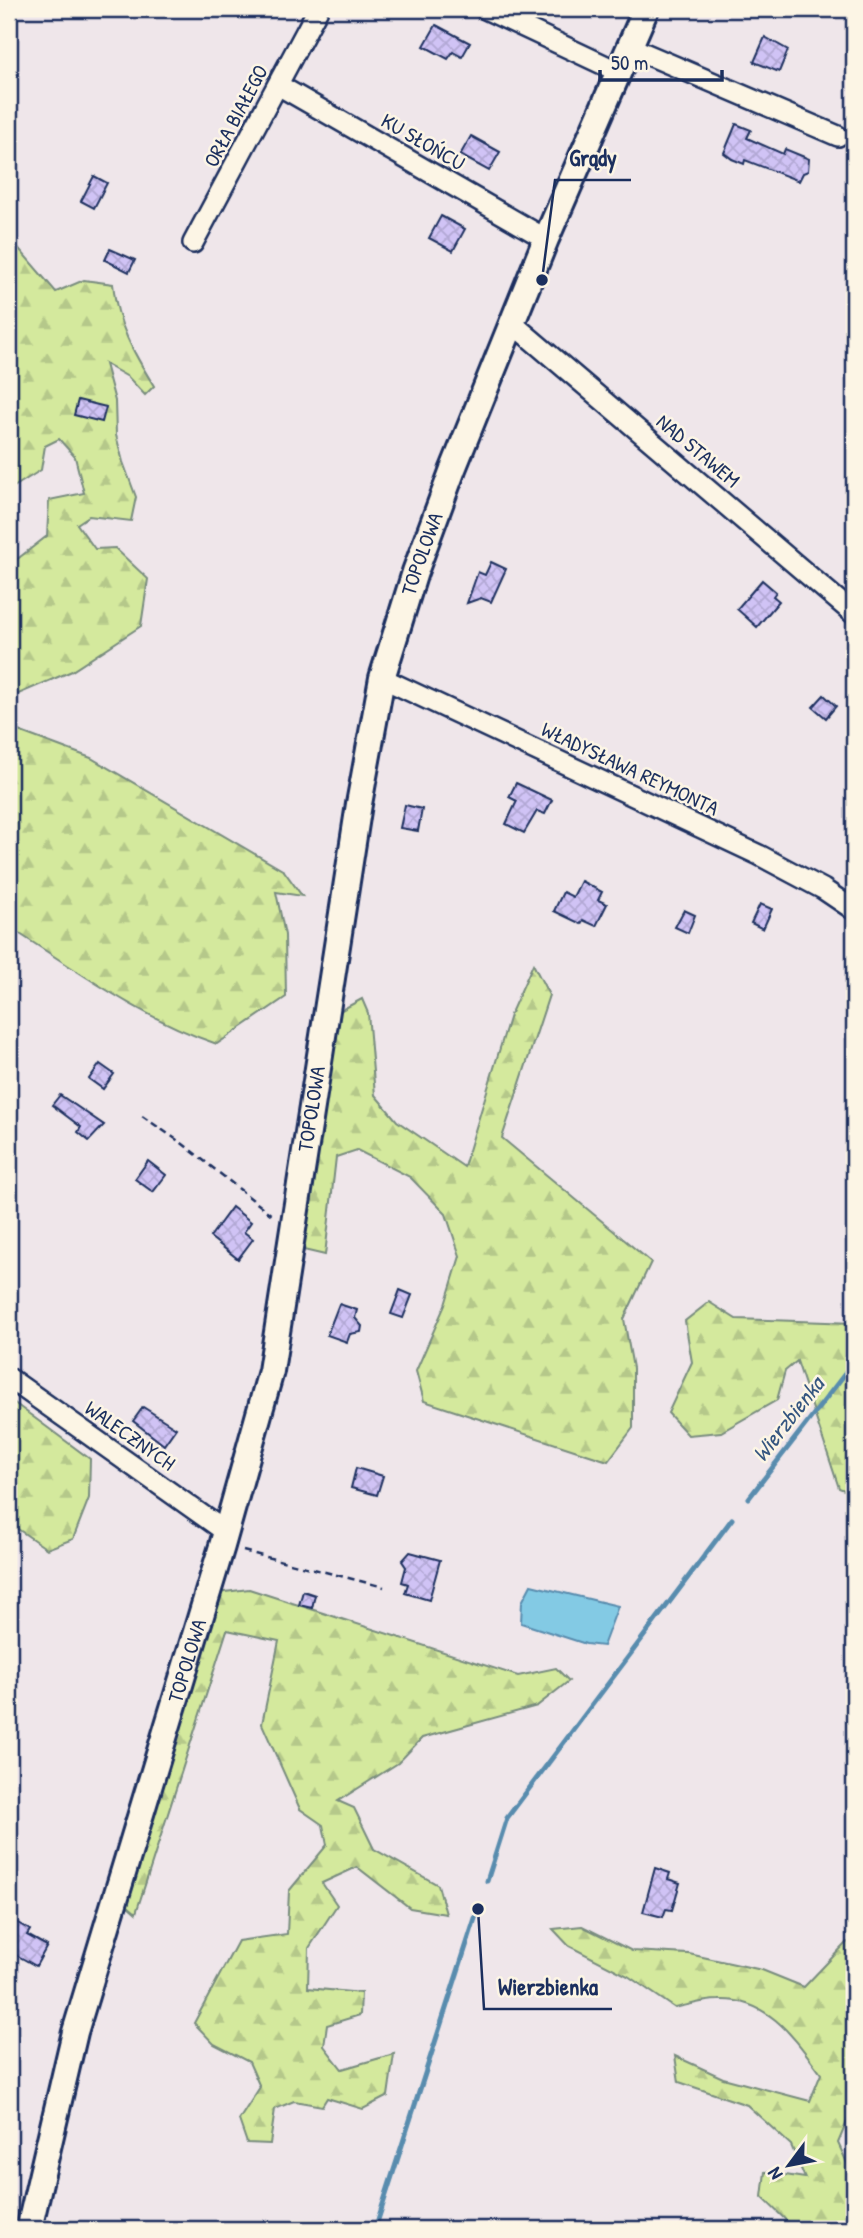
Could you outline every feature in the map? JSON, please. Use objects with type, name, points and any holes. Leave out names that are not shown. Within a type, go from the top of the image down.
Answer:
[{"type":"street","name":"ORŁA BIAŁEGO","points":[[193,243],[318,9]]},
{"type":"street","points":[[485,9],[619,72]]},
{"type":"street","name":"TOPOLOWA","points":[[29,2229],[75,2032],[224,1539],[271,1371],[359,804],[382,678],[424,546],[545,239],[646,9]]},
{"type":"street","points":[[630,47],[838,136]]},
{"type":"street","name":"KU SŁOŃCU","points":[[278,85],[545,239]]},
{"type":"street","name":"NAD STAWEM","points":[[512,323],[854,614]]},
{"type":"street","name":"WŁADYSŁAWA REYMONTA","points":[[382,678],[759,855],[823,889],[854,910]]},
{"type":"street","name":"WALECZNYCH","points":[[9,1378],[224,1539]]},
{"type":"path","points":[[142,1116],[183,1144],[293,1230]]},
{"type":"path","points":[[224,1539],[384,1587]]},
{"type":"green space","points":[[9,237],[56,292],[84,280],[113,284],[118,312],[127,337],[154,386],[145,395],[128,377],[105,364],[115,401],[116,435],[136,497],[131,521],[89,516],[77,524],[95,549],[115,548],[148,579],[141,626],[72,671],[9,698],[11,564],[47,536],[49,500],[84,493],[75,457],[59,439],[45,446],[41,470],[9,490]]},
{"type":"green space","points":[[13,729],[91,758],[284,871],[302,896],[276,892],[285,935],[286,997],[217,1044],[189,1034],[136,1007],[9,927],[9,730]]},
{"type":"green space","points":[[533,964],[549,995],[502,1138],[651,1262],[624,1319],[633,1368],[633,1428],[608,1461],[424,1401],[416,1371],[445,1305],[460,1256],[446,1214],[410,1177],[357,1150],[336,1157],[325,1255],[278,1244],[319,1022],[362,999],[368,1013],[375,1095],[397,1121],[464,1167],[510,1015]]},
{"type":"green space","points":[[709,1302],[736,1319],[854,1323],[854,1494],[839,1488],[797,1361],[785,1371],[777,1400],[721,1432],[688,1435],[668,1413],[692,1362],[685,1321]]},
{"type":"green space","points":[[9,1399],[90,1459],[89,1498],[73,1539],[47,1549],[9,1523]]},
{"type":"green space","points":[[249,1589],[518,1676],[556,1668],[569,1681],[537,1706],[422,1738],[398,1763],[338,1801],[354,1808],[374,1849],[438,1885],[446,1914],[410,1908],[357,1867],[322,1883],[337,1905],[309,1948],[308,1988],[361,1993],[360,2015],[327,2025],[324,2046],[342,2069],[394,2054],[388,2096],[363,2109],[327,2098],[322,2106],[294,2101],[275,2109],[270,2144],[247,2143],[239,2120],[260,2087],[249,2062],[214,2044],[194,2023],[238,1941],[287,1934],[289,1891],[327,1845],[323,1825],[300,1809],[262,1724],[279,1641],[227,1630],[136,1913],[120,1899],[217,1593]]},
{"type":"green space","points":[[582,1926],[632,1951],[689,1954],[762,1970],[804,1987],[847,1942],[854,1945],[854,2105],[838,2143],[854,2178],[854,2229],[795,2229],[762,2197],[765,2172],[805,2178],[791,2145],[747,2105],[679,2082],[675,2056],[723,2078],[810,2101],[821,2074],[801,2047],[766,2013],[737,2001],[708,2001],[675,2008],[628,1976],[569,1946],[553,1929]]},
{"type":"water","points":[[531,1585],[618,1606],[603,1646],[586,1644],[521,1623],[522,1602]]},
{"type":"building","points":[[436,25],[470,43],[462,57],[453,52],[448,59],[424,46]]},
{"type":"building","points":[[765,37],[788,50],[779,72],[754,62]]},
{"type":"building","points":[[736,124],[751,130],[747,138],[783,154],[785,149],[809,159],[808,171],[803,173],[799,181],[745,160],[744,164],[732,159],[724,153]]},
{"type":"building","points":[[471,136],[500,152],[489,171],[460,155]]},
{"type":"building","points":[[94,176],[107,183],[94,208],[81,201]]},
{"type":"building","points":[[441,216],[465,229],[453,251],[429,238]]},
{"type":"building","points":[[110,249],[135,260],[129,272],[105,260]]},
{"type":"building","points":[[78,400],[106,407],[102,422],[74,415]]},
{"type":"building","points":[[491,562],[506,569],[491,602],[481,598],[467,603],[478,572],[485,575]]},
{"type":"building","points":[[762,580],[776,592],[773,596],[779,601],[757,627],[737,609]]},
{"type":"building","points":[[824,695],[836,706],[826,718],[813,707]]},
{"type":"building","points":[[516,783],[552,800],[545,814],[537,811],[524,833],[506,824],[517,801],[509,797]]},
{"type":"building","points":[[405,805],[422,809],[418,831],[400,828]]},
{"type":"building","points":[[581,881],[602,892],[598,900],[607,904],[596,926],[583,920],[581,924],[554,911],[563,892],[573,897]]},
{"type":"building","points":[[760,904],[772,909],[763,929],[751,923]]},
{"type":"building","points":[[684,910],[695,915],[688,933],[675,927]]},
{"type":"building","points":[[100,1064],[114,1074],[103,1089],[89,1079]]},
{"type":"building","points":[[60,1095],[104,1125],[89,1141],[78,1132],[81,1127],[52,1105]]},
{"type":"building","points":[[148,1161],[166,1175],[153,1192],[135,1179]]},
{"type":"building","points":[[232,1207],[251,1222],[244,1232],[253,1239],[238,1259],[210,1237]]},
{"type":"building","points":[[400,1290],[412,1295],[403,1318],[391,1314]]},
{"type":"building","points":[[339,1304],[357,1310],[355,1318],[362,1326],[361,1332],[350,1334],[347,1342],[327,1335]]},
{"type":"building","points":[[143,1407],[176,1428],[164,1445],[133,1421]]},
{"type":"building","points":[[356,1468],[383,1476],[377,1495],[351,1488]]},
{"type":"building","points":[[410,1552],[440,1560],[429,1600],[405,1593],[408,1584],[402,1582],[406,1567],[402,1561]]},
{"type":"building","points":[[303,1591],[315,1595],[312,1608],[299,1605]]},
{"type":"building","points":[[655,1868],[670,1873],[668,1879],[680,1883],[672,1910],[666,1909],[663,1917],[643,1912]]},
{"type":"building","points":[[9,1918],[30,1930],[27,1935],[47,1946],[36,1966],[9,1951]]},
{"type":"waterway","name":"Wierzbienka","points":[[749,1498],[854,1362]]},
{"type":"waterway","name":"Wierzbienka","points":[[487,1881],[507,1818],[732,1519]]},
{"type":"waterway","name":"Wierzbienka","points":[[375,2229],[478,1909]]},
{"type":"place","name":"Grądy","points":[[542,280]]},
{"type":"place","name":"Wierzbienka","points":[[478,1909]]}]
